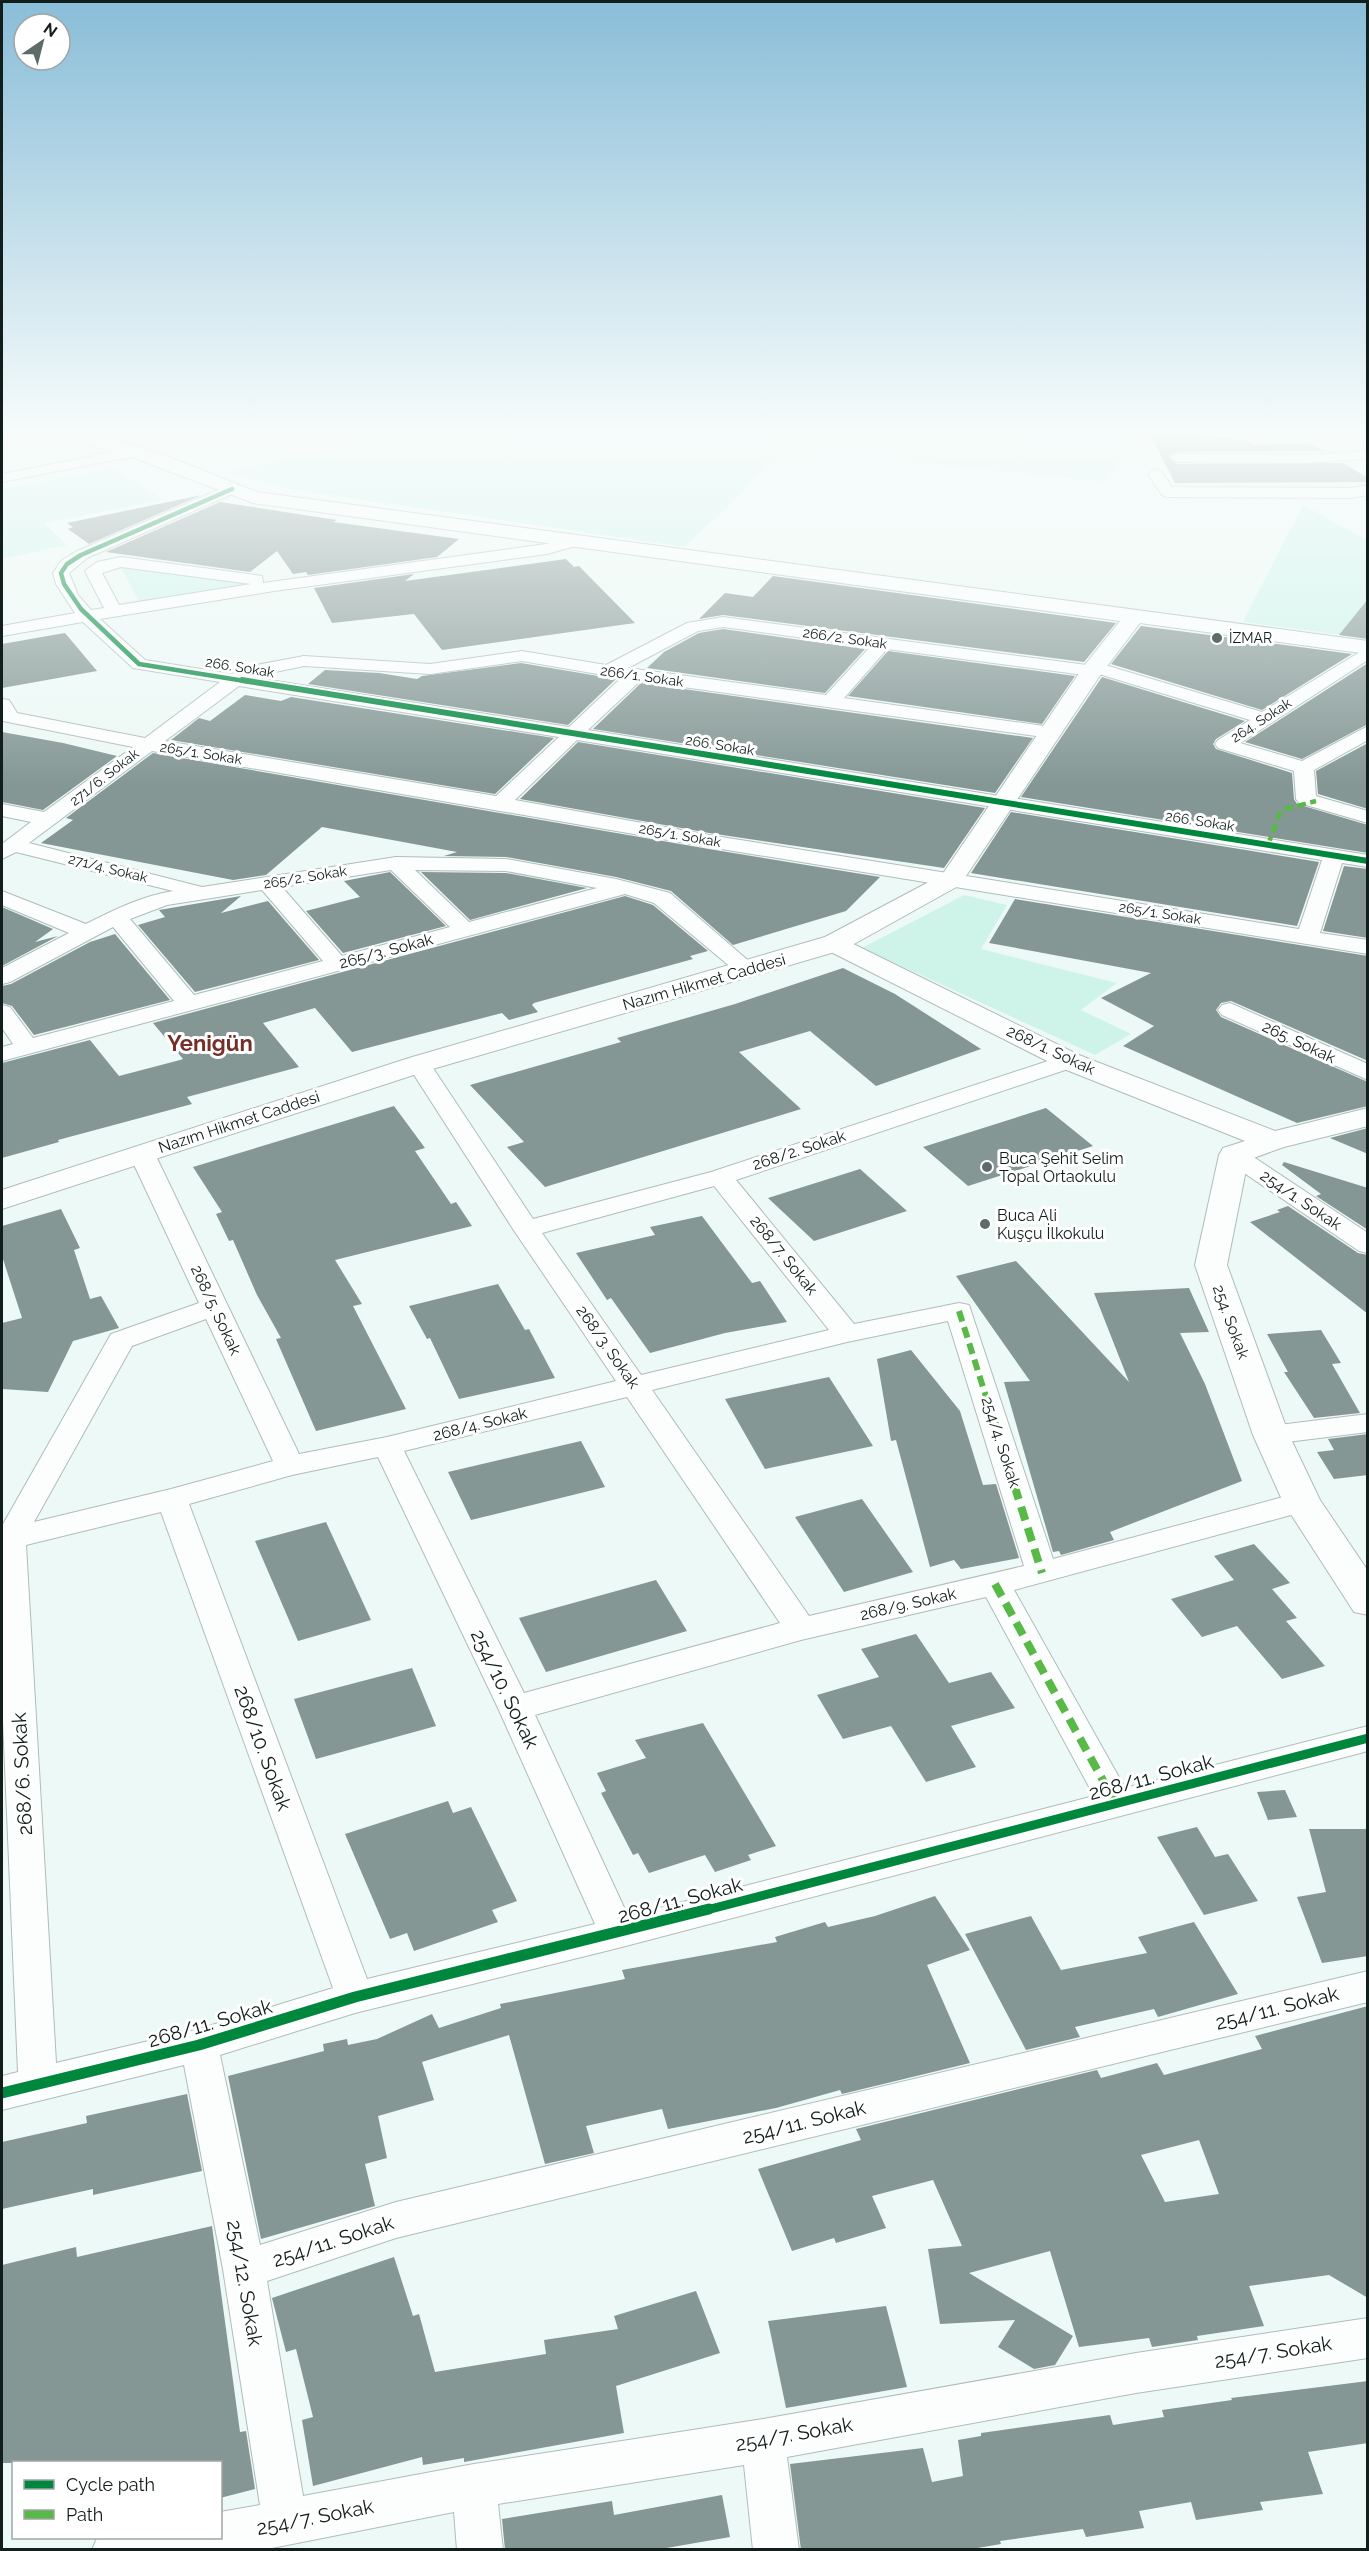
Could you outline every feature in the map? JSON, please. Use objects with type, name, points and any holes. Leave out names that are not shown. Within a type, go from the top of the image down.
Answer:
[{"type":"main road","points":[[618,548],[1368,650]]},
{"type":"main road","name":"Nazım Hikmet Caddesi","points":[[2,1200],[420,1064],[835,944],[951,880],[1093,669],[1133,618]]},
{"type":"main road","name":"268/1. Sokak","points":[[835,944],[1069,1060],[1274,1141]]},
{"type":"main road","points":[[1234,1155],[1274,1141],[1367,1117]]},
{"type":"main road","name":"Nazım Hikmet Caddesi","points":[[2,1184],[142,1154]]},
{"type":"main road","name":"254. Sokak","points":[[1234,1155],[1211,1265],[1271,1435],[1302,1502],[1358,1571],[1368,1602]]},
{"type":"street","name":"266. Sokak","points":[[102,548],[67,564],[61,573],[65,590],[73,603],[138,664],[1000,804],[1368,861]]},
{"type":"street","points":[[2,631],[287,584],[551,548]]},
{"type":"street","points":[[114,611],[93,571],[109,563],[121,562],[287,584]]},
{"type":"street","name":"266/2. Sokak","points":[[609,671],[693,627],[723,622],[1093,669],[1263,718]]},
{"type":"street","points":[[830,702],[883,643]]},
{"type":"street","name":"264. Sokak","points":[[1304,768],[1224,744],[1368,650]]},
{"type":"street","name":"266/1. Sokak","points":[[236,680],[246,672],[304,662],[430,669],[522,656],[635,675],[1051,732]]},
{"type":"street","points":[[500,802],[635,675]]},
{"type":"street","name":"271/6. Sokak","points":[[7,849],[236,680]]},
{"type":"street","name":"265/1. Sokak","points":[[2,704],[10,717],[147,744],[500,802],[709,841],[1368,947]]},
{"type":"street","points":[[1368,732],[1304,768],[1306,799],[1368,817]]},
{"type":"street","points":[[1344,746],[1368,753]]},
{"type":"street","points":[[2,810],[50,819]]},
{"type":"street","name":"271/4. Sokak","points":[[7,849],[204,892]]},
{"type":"street","points":[[1308,936],[1334,855]]},
{"type":"street","points":[[396,863],[464,929]]},
{"type":"street","name":"265/2. Sokak","points":[[2,977],[85,932],[163,899],[396,863],[506,865],[626,887]]},
{"type":"street","points":[[267,883],[337,964]]},
{"type":"street","points":[[626,887],[662,898],[747,969]]},
{"type":"street","name":"265/3. Sokak","points":[[2,1054],[626,887]]},
{"type":"street","points":[[2,897],[85,932]]},
{"type":"street","points":[[116,917],[189,1004]]},
{"type":"street","name":"265. Sokak","points":[[1230,1010],[1368,1073]]},
{"type":"street","points":[[2,1012],[28,1048]]},
{"type":"street","name":"268/2. Sokak","points":[[526,1229],[720,1177],[1069,1060]]},
{"type":"street","name":"268/3. Sokak","points":[[420,1064],[526,1229],[801,1629]]},
{"type":"street","name":"268/5. Sokak","points":[[142,1154],[290,1466]]},
{"type":"street","name":"254/1. Sokak","points":[[1234,1155],[1368,1245]]},
{"type":"street","name":"268/7. Sokak","points":[[720,1177],[847,1334]]},
{"type":"street","points":[[6,1539],[121,1340],[214,1308]]},
{"type":"street","name":"268/4. Sokak","points":[[6,1539],[172,1499],[290,1466],[387,1446],[847,1334],[959,1311]]},
{"type":"street","name":"254/4. Sokak","points":[[959,1311],[1042,1573]]},
{"type":"street","points":[[1271,1435],[1368,1424]]},
{"type":"street","name":"254/10. Sokak","points":[[387,1446],[515,1708],[618,1933]]},
{"type":"street","name":"268/10. Sokak","points":[[172,1499],[355,1997]]},
{"type":"street","name":"268/9. Sokak","points":[[515,1708],[801,1629],[1042,1573],[1302,1502]]},
{"type":"street","name":"268/6. Sokak","points":[[6,1539],[38,2084]]},
{"type":"street","points":[[995,1584],[1116,1803]]},
{"type":"street","name":"268/11. Sokak","points":[[2,2093],[199,2045],[355,1997],[618,1933],[1368,1738]]},
{"type":"street","name":"254/11. Sokak","points":[[244,2269],[396,2220],[1368,1986]]},
{"type":"street","name":"254/12. Sokak","points":[[199,2045],[244,2269],[285,2522]]},
{"type":"street","name":"254/7. Sokak","points":[[222,2535],[474,2486],[763,2440],[1136,2373],[1368,2338]]},
{"type":"street","points":[[763,2440],[776,2550]]},
{"type":"street","points":[[474,2486],[480,2550]]},
{"type":"street","points":[[115,2550],[196,2539]]},
{"type":"green space","points":[[2,548],[53,548],[2,559]]},
{"type":"green space","points":[[1281,548],[1367,548],[1367,638],[1243,622]]},
{"type":"green space","points":[[119,564],[272,585],[140,603]]},
{"type":"green space","points":[[964,895],[1007,905],[981,949],[1117,983],[1081,1010],[1131,1034],[1095,1055],[862,948]]},
{"type":"building","points":[[115,548],[448,548],[437,557],[308,575],[306,572],[293,574],[277,551],[250,572],[106,552]]},
{"type":"building","points":[[566,559],[574,567],[579,566],[635,623],[442,650],[414,614],[332,623],[314,588],[414,574],[405,581]]},
{"type":"building","points":[[773,576],[1116,623],[1084,662],[723,615],[699,619],[725,593],[753,597]]},
{"type":"building","points":[[1368,599],[1368,639],[1339,635]]},
{"type":"building","points":[[1141,626],[1352,654],[1262,710],[1111,664]]},
{"type":"building","points":[[723,629],[865,649],[825,693],[647,668],[664,652],[699,633]]},
{"type":"building","points":[[65,633],[97,671],[2,688],[2,644]]},
{"type":"building","points":[[888,651],[1075,676],[1042,724],[848,696]]},
{"type":"building","points":[[521,663],[616,679],[568,725],[308,684],[325,670],[379,673],[417,679],[422,676]]},
{"type":"building","points":[[1368,663],[1368,724],[1302,759],[1245,742]]},
{"type":"building","points":[[1102,677],[1245,721],[1216,739],[1213,744],[1216,749],[1292,773],[1294,799],[1297,804],[1368,825],[1368,853],[1021,797]]},
{"type":"building","points":[[641,683],[1033,738],[995,793],[593,729]]},
{"type":"building","points":[[245,695],[281,701],[291,697],[554,738],[495,794],[171,740],[199,718],[210,721]]},
{"type":"building","points":[[2,732],[117,756],[43,810],[2,802]]},
{"type":"building","points":[[578,742],[985,808],[944,868],[709,833],[520,799]]},
{"type":"building","points":[[1368,743],[1368,809],[1318,794],[1316,771]]},
{"type":"building","points":[[153,753],[880,877],[846,911],[733,945],[671,891],[616,877],[506,857],[444,856],[457,852],[322,827],[266,875],[233,880],[41,843],[73,820],[66,818]]},
{"type":"building","points":[[1011,812],[1319,862],[1297,926],[971,873]]},
{"type":"building","points":[[1344,866],[1368,869],[1368,938],[1323,931]]},
{"type":"building","points":[[390,872],[446,926],[343,953],[306,911],[360,897],[344,881]]},
{"type":"building","points":[[421,872],[506,873],[587,888],[470,920]]},
{"type":"building","points":[[241,896],[221,913],[268,901],[319,960],[195,992],[138,925],[165,917],[159,910]]},
{"type":"building","points":[[625,896],[653,905],[708,951],[690,956],[693,959],[534,1003],[532,1005],[538,1012],[509,1020],[502,1013],[352,1052],[315,1008],[263,1023],[299,1067],[187,1097],[192,1104],[58,1140],[59,1142],[2,1158],[2,1063],[90,1040],[119,1076],[180,1060],[183,1059],[153,1023]]},
{"type":"building","points":[[1015,899],[1368,956],[1368,1061],[1231,1001],[1221,1003],[1216,1010],[1221,1017],[1368,1082],[1368,1106],[1297,1123],[1123,1046],[1154,1026],[1101,998],[1151,973],[989,943]]},
{"type":"building","points":[[2,907],[53,929],[35,942],[58,936],[2,966]]},
{"type":"building","points":[[115,934],[170,1000],[34,1035],[12,1006],[2,1003],[2,986],[11,984],[90,942]]},
{"type":"building","points":[[843,968],[895,994],[981,1049],[876,1086],[810,1031],[739,1052],[801,1109],[545,1187],[507,1147],[524,1142],[470,1085],[621,1042],[617,1038],[735,1004]]},
{"type":"building","points":[[394,1106],[425,1148],[415,1151],[451,1204],[456,1202],[472,1226],[335,1260],[362,1304],[353,1306],[406,1409],[316,1431],[276,1339],[281,1338],[257,1295],[233,1240],[229,1241],[216,1214],[222,1212],[193,1167]]},
{"type":"building","name":"Buca Şehit Selim Topal Ortaokulu","points":[[1046,1108],[1093,1146],[968,1186],[923,1147]]},
{"type":"building","points":[[1368,1128],[1368,1154],[1330,1138]]},
{"type":"building","points":[[1284,1162],[1368,1188],[1368,1230],[1316,1196],[1321,1194],[1282,1165]]},
{"type":"building","points":[[860,1169],[907,1211],[814,1241],[768,1198]]},
{"type":"building","points":[[1288,1206],[1358,1253],[1368,1255],[1368,1314],[1250,1222],[1280,1212],[1277,1210]]},
{"type":"building","points":[[61,1209],[80,1248],[74,1250],[90,1299],[101,1296],[119,1328],[73,1341],[48,1392],[2,1389],[2,1323],[22,1318],[2,1256],[2,1226]]},
{"type":"building","points":[[702,1216],[752,1283],[760,1281],[787,1322],[725,1333],[650,1353],[611,1298],[607,1300],[576,1253],[655,1235],[650,1227]]},
{"type":"building","points":[[1016,1261],[1129,1382],[1094,1293],[1189,1288],[1209,1332],[1180,1333],[1205,1384],[1242,1481],[1110,1532],[1114,1540],[1061,1555],[1059,1551],[1053,1552],[1004,1382],[1030,1381],[956,1276]]},
{"type":"building","points":[[498,1284],[525,1330],[529,1329],[555,1378],[459,1399],[430,1338],[427,1339],[409,1306]]},
{"type":"building","points":[[1321,1330],[1341,1363],[1332,1364],[1360,1413],[1314,1418],[1284,1372],[1288,1372],[1267,1334]]},
{"type":"building","points":[[911,1350],[960,1411],[983,1485],[996,1484],[1019,1558],[961,1569],[954,1560],[930,1567],[896,1440],[891,1441],[877,1359]]},
{"type":"building","points":[[829,1377],[873,1446],[765,1469],[725,1399]]},
{"type":"building","points":[[1368,1434],[1368,1475],[1334,1479],[1317,1452],[1334,1450],[1328,1439]]},
{"type":"building","points":[[581,1441],[605,1487],[471,1520],[448,1472]]},
{"type":"building","points":[[862,1499],[913,1572],[844,1592],[795,1517]]},
{"type":"building","points":[[326,1522],[371,1620],[298,1641],[255,1541]]},
{"type":"building","points":[[1254,1544],[1290,1583],[1272,1589],[1297,1618],[1286,1621],[1325,1666],[1282,1679],[1237,1626],[1202,1637],[1171,1599],[1234,1580],[1214,1556]]},
{"type":"building","points":[[656,1580],[687,1631],[546,1672],[519,1618]]},
{"type":"building","points":[[916,1634],[949,1683],[991,1672],[1015,1708],[951,1726],[976,1767],[926,1782],[891,1726],[843,1739],[817,1695],[879,1677],[861,1649]]},
{"type":"building","points":[[412,1668],[436,1726],[316,1759],[294,1699]]},
{"type":"building","points":[[703,1723],[776,1846],[748,1855],[751,1860],[715,1872],[705,1855],[649,1873],[638,1853],[633,1855],[601,1793],[606,1791],[597,1773],[646,1758],[635,1740]]},
{"type":"building","points":[[1285,1790],[1297,1817],[1268,1820],[1257,1792]]},
{"type":"building","points":[[448,1801],[453,1813],[471,1807],[517,1901],[492,1910],[498,1922],[414,1951],[407,1933],[390,1939],[345,1834]]},
{"type":"building","points":[[1197,1827],[1215,1857],[1228,1854],[1258,1901],[1204,1915],[1157,1837]]},
{"type":"building","points":[[1309,1829],[1368,1829],[1368,1956],[1322,1963],[1297,1897],[1326,1892]]},
{"type":"building","points":[[935,1896],[970,1950],[927,1965],[970,2063],[842,2094],[840,2090],[776,2108],[668,2129],[662,2109],[586,2126],[594,2153],[545,2164],[509,2035],[422,2062],[434,2100],[378,2116],[387,2158],[365,2164],[375,2206],[261,2239],[228,2076],[324,2051],[323,2044],[347,2039],[348,2045],[377,2039],[432,2014],[439,2028],[501,2008],[500,2004],[625,1979],[622,1970],[777,1942],[775,1937],[825,1922],[828,1927],[875,1916]]},
{"type":"building","points":[[1031,1916],[1061,1970],[1147,1953],[1138,1937],[1194,1922],[1238,1994],[1158,2017],[1154,2009],[1075,2027],[1080,2037],[1026,2050],[965,1934]]},
{"type":"building","points":[[1368,2006],[1368,2298],[1329,2275],[1249,2286],[1264,2326],[1197,2336],[1198,2340],[1152,2347],[1149,2338],[1079,2347],[1050,2251],[969,2273],[1073,2336],[1055,2365],[1034,2369],[998,2347],[1015,2320],[940,2324],[928,2249],[962,2246],[933,2180],[872,2196],[886,2228],[836,2243],[834,2238],[792,2251],[758,2169],[861,2140],[856,2129],[1097,2070],[1101,2078],[1157,2063],[1164,2075],[1262,2049],[1255,2036]],"holes":[[[1199,2140],[1219,2194],[1165,2202],[1141,2155]]]},
{"type":"building","points":[[187,2094],[202,2171],[93,2195],[93,2189],[2,2209],[2,2142],[87,2123],[86,2116]]},
{"type":"building","points":[[212,2226],[240,2432],[246,2431],[255,2489],[222,2497],[222,2461],[12,2461],[12,2463],[2,2463],[2,2265],[76,2247],[77,2257]]},
{"type":"building","points":[[394,2257],[413,2316],[419,2314],[435,2372],[546,2354],[544,2340],[618,2329],[614,2316],[696,2291],[720,2353],[616,2386],[624,2433],[464,2462],[464,2458],[423,2465],[422,2457],[313,2486],[302,2420],[313,2417],[296,2349],[286,2352],[272,2298]]},
{"type":"building","points":[[886,2306],[907,2387],[786,2408],[768,2321]]},
{"type":"building","points":[[1368,2381],[1368,2443],[1308,2452],[1323,2494],[1260,2502],[1263,2510],[1196,2520],[1191,2502],[1139,2511],[1144,2528],[1086,2537],[1083,2529],[1000,2541],[1001,2544],[966,2550],[801,2550],[790,2464],[923,2448],[932,2482],[963,2476],[958,2440],[981,2436],[981,2433],[1110,2415],[1113,2425],[1164,2417],[1162,2410],[1232,2400],[1231,2398]]},
{"type":"building","points":[[722,2495],[730,2537],[655,2550],[505,2550],[502,2519],[612,2501],[614,2515]]},
{"type":"marked path","points":[[1268,845],[1281,810],[1316,801]]},
{"type":"marked path","points":[[959,1311],[1042,1573]]},
{"type":"marked path","points":[[995,1584],[1116,1804]]},
{"type":"cycle path","points":[[97,548],[67,564],[61,573],[64,584],[92,622],[139,664],[1368,861]]},
{"type":"cycle path","points":[[2,2093],[199,2045],[355,1997],[618,1933],[1368,1738]]},
{"type":"place","name":"İZMAR","points":[[1217,638]]},
{"type":"place","name":"Buca Şehit Selim Topal Ortaokulu","points":[[987,1167]]},
{"type":"place","name":"Buca Ali Kuşçu İlkokulu","points":[[985,1224]]},
{"type":"district","name":"Yenigün","points":[[210,1043]]}]
